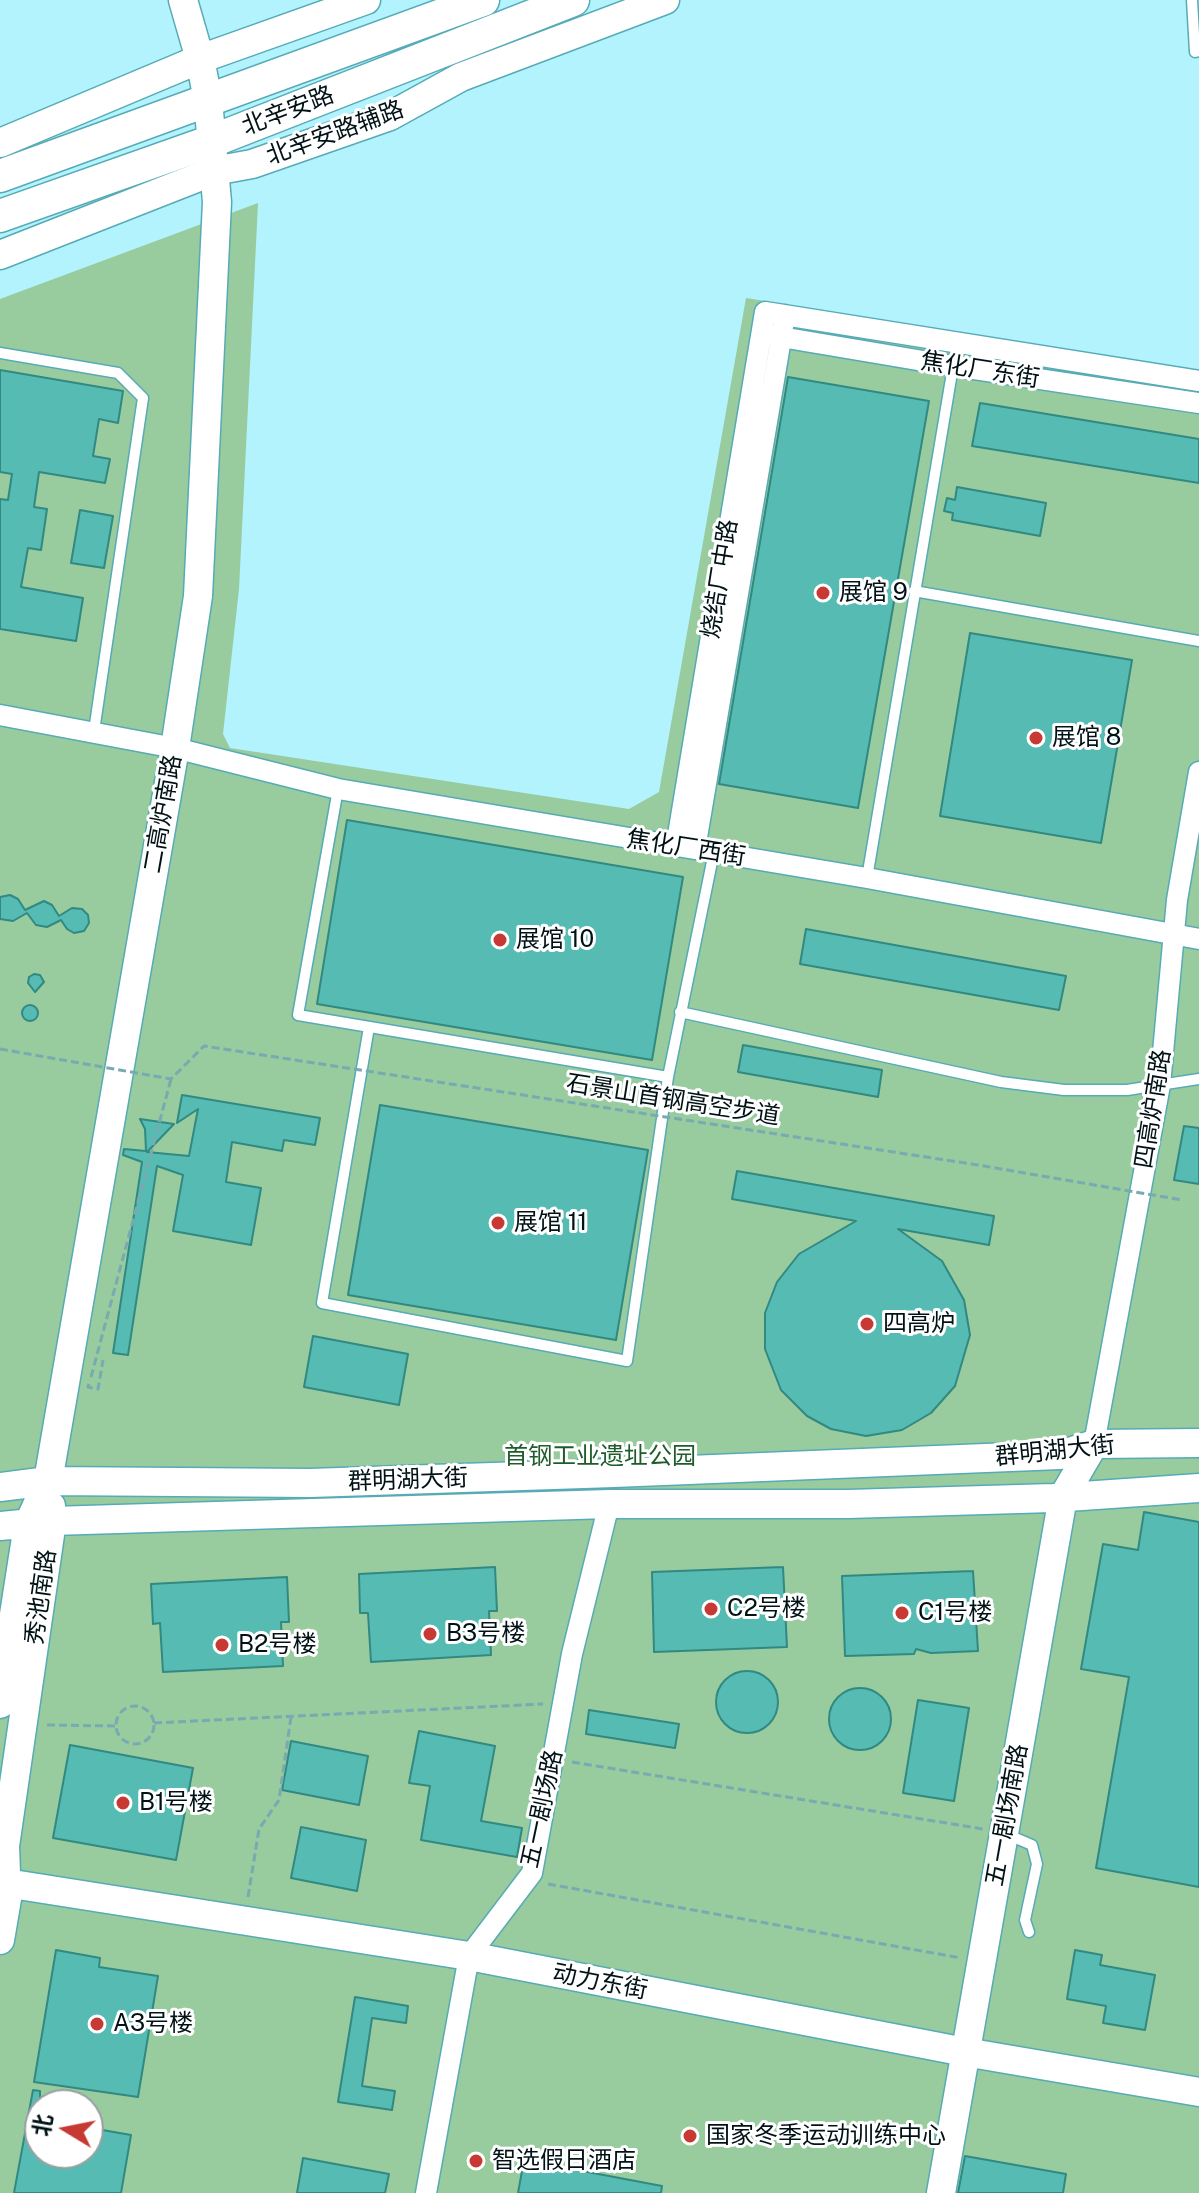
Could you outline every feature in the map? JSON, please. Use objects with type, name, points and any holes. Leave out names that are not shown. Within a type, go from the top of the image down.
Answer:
[{"type":"main road","name":"北辛安路","points":[[0,176],[483,0]]},
{"type":"main road","name":"北辛安路","points":[[0,216],[213,156],[573,0]]},
{"type":"street","name":"二高炉南路","points":[[48,1481],[175,748],[198,596],[217,202],[208,100],[183,0]]},
{"type":"street","points":[[0,143],[200,59],[366,0]]},
{"type":"street","name":"北辛安路辅路","points":[[0,255],[213,156],[252,164],[390,116],[461,77],[665,0]]},
{"type":"street","name":"烧结厂中路","points":[[695,849],[775,314]]},
{"type":"street","name":"焦化厂东街","points":[[775,314],[1199,381]]},
{"type":"street","name":"焦化厂东街","points":[[771,335],[1199,403]]},
{"type":"street","name":"焦化厂西街","points":[[0,715],[175,748],[338,789],[867,878],[1199,939]]},
{"type":"street","name":"四高炉南路","points":[[1094,1444],[1160,1085],[1174,935],[1199,772]]},
{"type":"street","name":"群明湖大街","points":[[0,1487],[48,1481],[310,1483],[598,1474],[1060,1455],[1094,1444],[1199,1443]]},
{"type":"street","name":"五一剧场南路","points":[[941,2193],[1063,1497],[1094,1444]]},
{"type":"street","name":"秀池南路","points":[[0,1704],[48,1481]]},
{"type":"street","name":"群明湖大街","points":[[0,1526],[609,1504],[848,1504],[1063,1497],[1199,1488]]},
{"type":"street","name":"五一剧场路","points":[[426,2193],[469,1956],[532,1873],[572,1654],[609,1504]]},
{"type":"street","name":"秀池南路","points":[[0,1940],[7,1899],[3,1882],[5,1846],[40,1523]]},
{"type":"street","name":"动力东街","points":[[3,1882],[469,1956],[965,2052],[1199,2092]]},
{"type":"lane","points":[[1192,0],[1195,52],[1199,51]]},
{"type":"lane","points":[[867,878],[957,343]]},
{"type":"lane","points":[[0,353],[118,373],[143,398],[94,731]]},
{"type":"lane","points":[[914,591],[1199,641]]},
{"type":"lane","points":[[338,789],[298,1015],[668,1077]]},
{"type":"lane","points":[[369,1027],[322,1303],[627,1361],[680,1012],[695,849]]},
{"type":"lane","points":[[680,1012],[1001,1082],[1064,1090],[1127,1090],[1199,1079]]},
{"type":"lane","points":[[1004,1833],[1032,1845],[1037,1864],[1025,1920],[1029,1932]]},
{"type":"path","name":"石景山首钢高空步道","points":[[103,1360],[98,1389],[88,1387],[171,1079],[204,1046],[978,1165],[1182,1200]]},
{"type":"path","points":[[0,1049],[171,1079]]},
{"type":"path","points":[[154,1723],[563,1703]]},
{"type":"path","points":[[131,1706],[144,1708],[154,1723],[151,1736],[139,1744],[126,1742],[117,1733],[120,1713],[131,1706]]},
{"type":"path","points":[[244,1920],[259,1829],[279,1800],[291,1716]]},
{"type":"path","points":[[47,1725],[116,1726]]},
{"type":"path","points":[[553,1759],[1004,1833]]},
{"type":"path","points":[[532,1873],[541,1882],[961,1958]]},
{"type":"green space","name":"首钢工业遗址公园","points":[[258,203],[239,589],[223,734],[230,748],[629,809],[659,792],[746,298],[1199,371],[1199,2193],[0,2193],[0,299]]},
{"type":"building","points":[[0,370],[123,391],[118,423],[99,419],[93,456],[110,459],[105,483],[39,472],[34,507],[47,509],[41,550],[28,548],[21,587],[83,598],[76,641],[0,629],[0,499],[8,500],[12,474],[0,472]]},
{"type":"building","name":"展馆 9","points":[[788,377],[929,401],[858,808],[719,784]]},
{"type":"building","points":[[980,403],[1199,439],[1199,483],[972,446]]},
{"type":"building","points":[[957,487],[1046,503],[1040,536],[952,520],[953,513],[944,511],[947,498],[955,500]]},
{"type":"building","points":[[80,510],[113,516],[104,568],[71,563]]},
{"type":"building","name":"展馆 8","points":[[970,633],[1132,660],[1101,843],[940,816]]},
{"type":"building","name":"展馆 10","points":[[347,820],[683,877],[652,1060],[317,1004]]},
{"type":"building","points":[[10,895],[18,899],[25,910],[44,901],[52,905],[59,916],[72,908],[82,909],[88,915],[89,923],[84,931],[74,933],[61,920],[47,927],[36,925],[27,913],[13,921],[0,919],[0,897]]},
{"type":"building","points":[[806,929],[1066,976],[1059,1010],[800,964]]},
{"type":"building","points":[[40,975],[44,982],[35,992],[28,983],[29,977]]},
{"type":"building","points":[[30,1005],[36,1007],[36,1019],[30,1021],[24,1019],[22,1013],[24,1007]]},
{"type":"building","points":[[743,1045],[882,1070],[878,1097],[738,1072]]},
{"type":"building","points":[[182,1095],[320,1118],[315,1145],[284,1140],[282,1151],[232,1142],[226,1182],[261,1188],[251,1245],[173,1231],[183,1175],[157,1166],[128,1355],[113,1353],[142,1162],[123,1155],[124,1149],[146,1151],[145,1129],[140,1119],[174,1124],[147,1152],[189,1156],[198,1109],[177,1123]]},
{"type":"building","name":"展馆 11","points":[[380,1105],[648,1150],[616,1340],[348,1295]]},
{"type":"building","points":[[1184,1126],[1199,1128],[1199,1184],[1174,1180]]},
{"type":"building","name":"四高炉","points":[[737,1171],[994,1216],[989,1245],[898,1229],[942,1261],[964,1300],[970,1335],[955,1386],[931,1413],[902,1430],[866,1436],[831,1429],[807,1416],[781,1390],[765,1349],[765,1313],[777,1282],[799,1254],[856,1221],[732,1199]]},
{"type":"building","points":[[313,1336],[408,1354],[399,1405],[304,1387]]},
{"type":"building","points":[[1144,1512],[1199,1522],[1199,1887],[1096,1868],[1129,1677],[1081,1669],[1103,1544],[1138,1550]]},
{"type":"building","name":"B3号楼","points":[[495,1567],[497,1611],[489,1611],[491,1655],[371,1662],[368,1613],[360,1613],[359,1574]]},
{"type":"building","name":"C2号楼","points":[[783,1567],[787,1647],[654,1652],[652,1572]]},
{"type":"building","name":"C1号楼","points":[[973,1571],[978,1651],[931,1653],[916,1649],[914,1654],[845,1656],[842,1576]]},
{"type":"building","name":"B2号楼","points":[[287,1577],[289,1622],[281,1622],[283,1666],[163,1672],[160,1623],[153,1624],[151,1584]]},
{"type":"building","points":[[741,1671],[753,1671],[769,1680],[776,1690],[776,1714],[769,1724],[753,1733],[741,1733],[721,1719],[716,1708],[716,1696],[730,1676]]},
{"type":"building","points":[[860,1688],[872,1690],[882,1697],[889,1707],[889,1731],[882,1741],[872,1748],[860,1750],[848,1748],[838,1741],[831,1731],[829,1719],[831,1707],[838,1697],[848,1690]]},
{"type":"building","points":[[918,1700],[969,1708],[954,1801],[903,1793]]},
{"type":"building","points":[[589,1710],[679,1724],[675,1748],[586,1734]]},
{"type":"building","points":[[419,1731],[495,1746],[481,1821],[522,1828],[517,1857],[421,1840],[430,1786],[409,1783]]},
{"type":"building","points":[[291,1741],[368,1756],[359,1805],[282,1790]]},
{"type":"building","name":"B1号楼","points":[[70,1745],[193,1768],[176,1860],[53,1838]]},
{"type":"building","points":[[301,1827],[366,1840],[357,1891],[291,1878]]},
{"type":"building","name":"A3号楼","points":[[56,1950],[100,1958],[99,1967],[158,1976],[138,2097],[104,2092],[104,2089],[34,2082]]},
{"type":"building","points":[[1075,1950],[1102,1955],[1100,1965],[1155,1975],[1145,2030],[1103,2023],[1106,2006],[1067,1999]]},
{"type":"building","points":[[355,1997],[408,2006],[406,2023],[372,2018],[362,2086],[395,2091],[392,2110],[338,2102]]},
{"type":"building","points":[[104,2130],[131,2135],[121,2193],[14,2193],[24,2139],[24,2169],[104,2169]]},
{"type":"building","points":[[965,2156],[1066,2174],[1063,2193],[958,2193]]},
{"type":"building","points":[[303,2158],[389,2174],[385,2193],[297,2193]]},
{"type":"building","points":[[524,2160],[662,2186],[661,2193],[518,2193]]},
{"type":"place","name":"展馆 9","points":[[823,593]]},
{"type":"place","name":"展馆 8","points":[[1036,738]]},
{"type":"place","name":"展馆 10","points":[[500,940]]},
{"type":"place","name":"展馆 11","points":[[498,1223]]},
{"type":"place","name":"四高炉","points":[[867,1324]]},
{"type":"place","name":"C2号楼","points":[[711,1609]]},
{"type":"place","name":"C1号楼","points":[[902,1613]]},
{"type":"place","name":"B3号楼","points":[[430,1634]]},
{"type":"place","name":"B2号楼","points":[[222,1645]]},
{"type":"place","name":"B1号楼","points":[[123,1803]]},
{"type":"place","name":"A3号楼","points":[[97,2024]]},
{"type":"place","name":"国家冬季运动训练中心","points":[[690,2136]]},
{"type":"place","name":"智选假日酒店","points":[[476,2161]]}]
